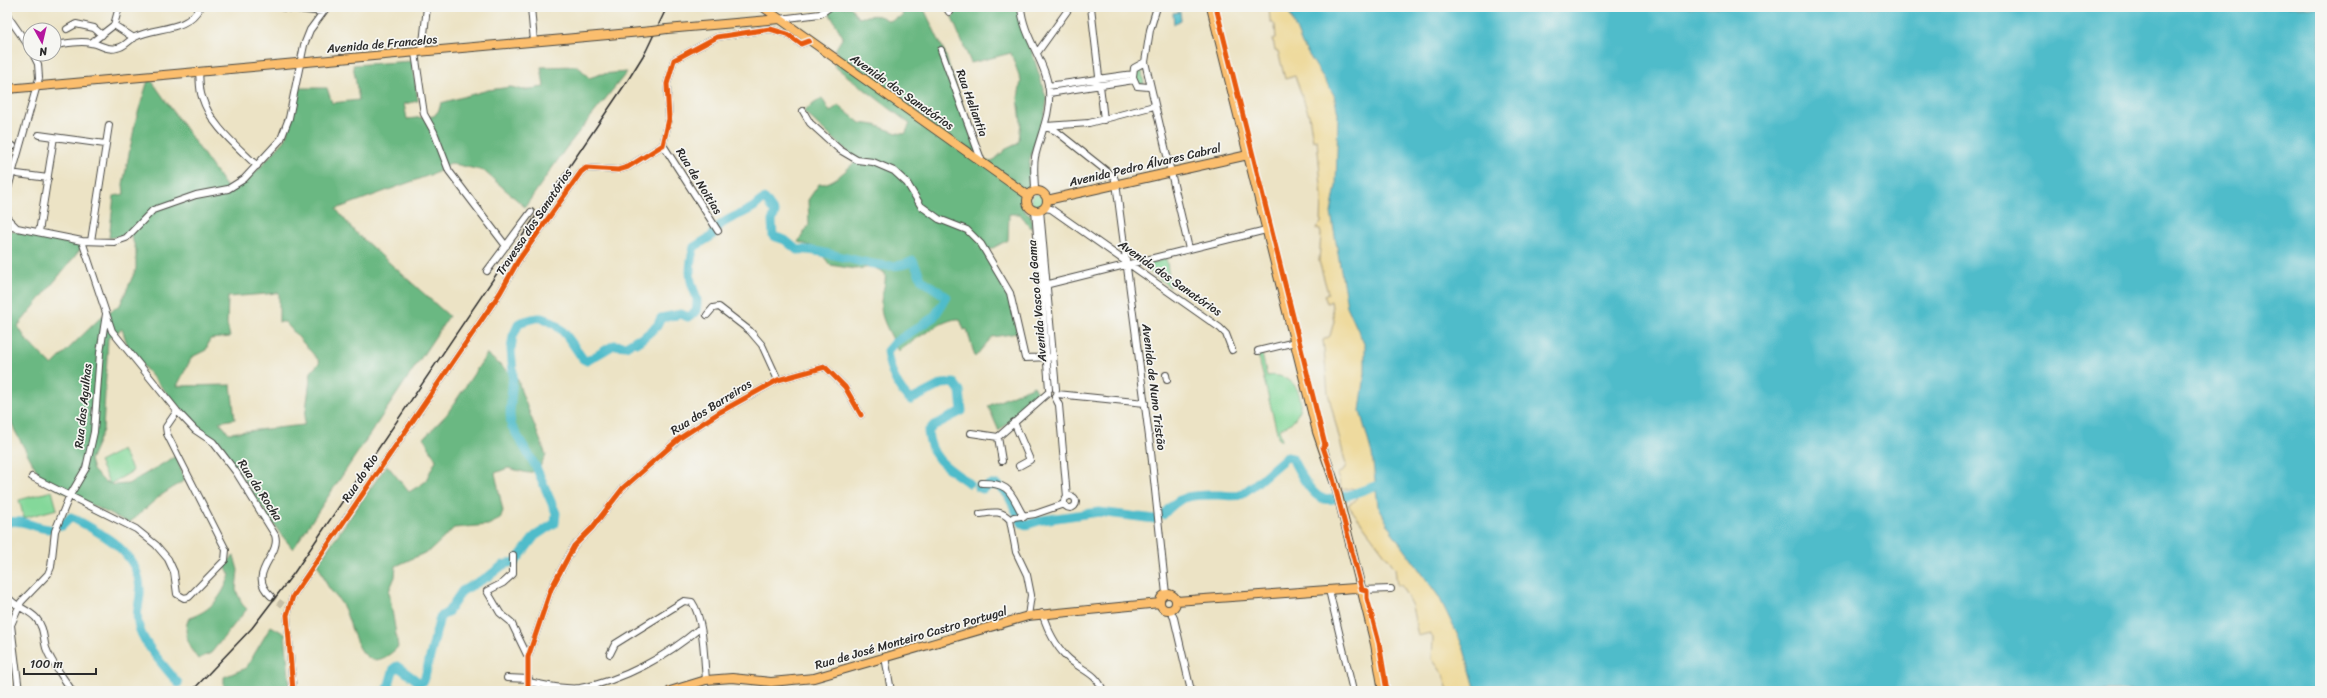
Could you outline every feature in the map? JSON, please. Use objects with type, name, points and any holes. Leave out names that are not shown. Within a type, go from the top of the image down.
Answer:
[{"type":"main road","name":"Avenida dos Sanatórios","points":[[762,7],[982,162],[1032,193],[1044,194],[1041,207]]},
{"type":"main road","points":[[760,21],[762,7]]},
{"type":"main road","points":[[1211,7],[1292,342],[1317,432],[1338,498],[1375,644],[1384,691]]},
{"type":"main road","name":"Avenida de Francelos","points":[[7,89],[780,19]]},
{"type":"main road","name":"Avenida Pedro Álvares Cabral","points":[[1041,207],[1116,183],[1248,155]]},
{"type":"main road","points":[[1032,193],[1028,205],[1041,207]]},
{"type":"main road","points":[[1176,601],[1355,588],[1362,590]]},
{"type":"main road","points":[[1166,594],[1174,596],[1176,601],[1174,608],[1170,610],[1162,608],[1160,603],[1162,597],[1166,594]]},
{"type":"main road","name":"Rua de José Monteiro Castro Portugal","points":[[670,691],[706,680],[732,678],[771,682],[793,682],[814,678],[1028,616],[1042,613],[1160,603]]},
{"type":"street","points":[[91,43],[114,25],[119,7]]},
{"type":"street","points":[[62,45],[91,43],[105,49],[118,48],[134,38],[187,22],[195,15],[200,7]]},
{"type":"street","points":[[280,7],[325,9]]},
{"type":"street","points":[[427,7],[419,52],[424,114],[434,132],[449,171],[506,246]]},
{"type":"street","points":[[531,7],[534,42]]},
{"type":"street","points":[[780,19],[820,14],[830,7]]},
{"type":"street","points":[[1021,7],[1026,28],[1037,52],[1049,93],[1048,113],[1035,159],[1032,193]]},
{"type":"street","points":[[1037,52],[1070,7]]},
{"type":"street","points":[[1092,7],[1104,120]]},
{"type":"street","points":[[1158,7],[1150,30],[1145,62],[1149,87],[1189,248]]},
{"type":"street","points":[[7,226],[82,241],[114,242],[126,238],[153,210],[196,195],[228,189],[257,166],[281,139],[289,118],[299,63],[310,30],[325,9]]},
{"type":"street","points":[[7,15],[22,37]]},
{"type":"street","points":[[67,29],[76,24],[94,28],[102,35]]},
{"type":"street","points":[[114,25],[134,38]]},
{"type":"street","points":[[663,145],[669,119],[668,84],[674,60],[717,37],[770,29],[787,34],[801,44],[809,41]]},
{"type":"street","name":"Rua Heliantia","points":[[941,50],[982,162]]},
{"type":"street","points":[[7,192],[38,86],[39,78],[37,62]]},
{"type":"street","points":[[1133,77],[1136,66],[1145,62]]},
{"type":"street","points":[[199,72],[201,95],[208,114],[257,166]]},
{"type":"street","points":[[1048,86],[1099,82],[1133,77]]},
{"type":"street","points":[[1133,77],[1140,87],[1149,87]]},
{"type":"street","points":[[1049,93],[1099,82]]},
{"type":"street","points":[[1044,126],[1089,124],[1154,106]]},
{"type":"street","points":[[803,111],[814,127],[840,150],[857,160],[873,162],[894,171],[907,183],[921,206],[939,219],[967,230],[981,244],[1010,293],[1025,358],[1050,357]]},
{"type":"street","points":[[91,241],[109,125]]},
{"type":"street","points":[[1044,126],[1056,131],[1114,177],[1116,183]]},
{"type":"street","points":[[38,135],[105,144]]},
{"type":"street","points":[[39,232],[54,137]]},
{"type":"street","name":"Rua de Noitias","points":[[663,145],[717,230]]},
{"type":"street","name":"Travessa dos Sanatórios","points":[[500,293],[518,261],[581,172],[586,168],[618,170],[628,167],[663,145]]},
{"type":"street","points":[[17,174],[48,178]]},
{"type":"street","name":"Avenida de Nuno Tristão","points":[[1116,183],[1145,403],[1166,594]]},
{"type":"street","name":"Avenida Vasco da Gama","points":[[1041,207],[1044,286],[1053,393],[1059,405],[1067,497],[1074,499],[1075,506],[1067,508],[1064,504]]},
{"type":"street","name":"Avenida dos Sanatórios","points":[[1041,207],[1051,210],[1127,265],[1220,328],[1226,334],[1232,350]]},
{"type":"street","points":[[487,271],[531,212]]},
{"type":"street","points":[[7,218],[16,227]]},
{"type":"street","points":[[1044,286],[1189,248],[1266,230]]},
{"type":"street","points":[[32,476],[69,497],[136,529],[156,545],[168,560],[174,572],[177,594],[184,598],[189,597],[225,560],[226,550],[167,434],[166,427],[177,411],[112,330],[82,241]]},
{"type":"street","name":"Rua do Rio","points":[[293,691],[285,607],[500,293]]},
{"type":"street","points":[[707,315],[713,308],[719,307],[750,332],[762,345],[778,380]]},
{"type":"street","name":"Rua das Agulhas","points":[[19,691],[11,625],[21,602],[48,574],[51,567],[56,531],[69,497],[86,468],[94,432],[100,353],[106,313]]},
{"type":"street","points":[[1258,351],[1292,342]]},
{"type":"street","name":"Rua dos Barreiros","points":[[528,691],[528,657],[551,589],[574,546],[592,528],[623,488],[680,438],[720,412],[778,380],[825,366],[845,387],[861,415]]},
{"type":"street","points":[[998,437],[1014,422],[1053,393],[1145,403]]},
{"type":"street","name":"Rua da Rocha","points":[[177,411],[195,430],[213,442],[236,472],[276,535],[275,547],[265,565],[262,576],[264,588],[271,596]]},
{"type":"street","points":[[1014,422],[1030,460],[1019,466]]},
{"type":"street","points":[[971,433],[998,437]]},
{"type":"street","points":[[998,437],[1002,460]]},
{"type":"street","points":[[982,483],[999,483],[1006,486],[1017,518],[1016,552],[1027,575],[1031,595],[1028,616]]},
{"type":"street","points":[[980,514],[998,512],[1017,518],[1064,504],[1067,497]]},
{"type":"street","points":[[514,560],[513,574],[508,579],[487,591],[500,612],[511,622],[528,657]]},
{"type":"street","points":[[1362,590],[1391,589]]},
{"type":"street","points":[[1329,590],[1353,691]]},
{"type":"street","points":[[7,596],[10,602],[20,606],[36,618],[43,628],[46,648],[72,691]]},
{"type":"street","points":[[610,654],[615,644],[684,601],[692,602],[696,608],[700,628],[706,680]]},
{"type":"street","points":[[1170,610],[1174,618],[1192,691]]},
{"type":"street","points":[[1042,613],[1046,626],[1065,656],[1096,677],[1103,691]]},
{"type":"street","points":[[507,678],[579,688],[603,682],[633,671],[684,641],[700,628]]},
{"type":"street","points":[[885,657],[891,691]]},
{"type":"green space","points":[[829,7],[851,7],[858,18],[874,15],[885,18],[889,21],[903,16],[900,7],[923,7],[945,53],[975,146],[985,161],[992,162],[1006,149],[1017,144],[1019,140],[1021,122],[1018,98],[1021,81],[1011,53],[971,63],[952,18],[955,13],[953,10],[964,7],[1018,7],[1047,100],[1044,117],[1030,158],[1029,194],[1023,210],[1031,215],[1032,229],[1020,214],[1009,214],[1008,240],[989,250],[988,255],[1010,299],[1018,333],[992,337],[975,357],[967,329],[964,330],[960,319],[954,319],[938,326],[920,336],[899,351],[883,318],[881,298],[885,282],[885,273],[873,267],[855,269],[830,265],[817,248],[798,242],[809,225],[808,200],[819,184],[824,184],[835,179],[857,160],[803,111],[822,98],[830,112],[838,105],[860,123],[875,125],[897,133],[905,134],[910,124],[834,66],[838,52],[835,50],[843,37],[827,9]]},
{"type":"green space","points":[[412,61],[418,101],[404,104],[407,119],[434,116],[439,110],[441,103],[488,90],[511,87],[523,90],[544,87],[541,67],[578,66],[589,78],[601,74],[627,72],[566,148],[525,207],[484,171],[450,163],[438,172],[336,209],[355,232],[449,316],[293,549],[279,532],[219,443],[200,431],[129,350],[122,329],[108,338],[103,430],[90,460],[93,470],[104,481],[114,485],[128,484],[176,456],[185,480],[160,496],[129,523],[43,482],[15,431],[7,410],[7,230],[82,244],[80,250],[18,326],[27,341],[52,365],[101,317],[120,305],[136,269],[136,250],[131,235],[109,238],[114,196],[124,194],[123,184],[136,119],[149,77],[228,189],[246,182],[285,140],[299,88],[327,88],[332,103],[359,100],[353,65]],"holes":[[[279,293],[279,322],[285,322],[320,362],[311,372],[304,425],[229,433],[219,422],[235,419],[231,385],[177,386],[192,357],[206,350],[210,339],[230,337],[227,324],[228,297]]]},
{"type":"green space","points":[[1141,66],[1144,84],[1140,84],[1135,77],[1136,71]]},
{"type":"green space","points":[[1037,194],[1041,196],[1043,200],[1041,204],[1037,206],[1033,204],[1031,200],[1033,196]]},
{"type":"green space","points":[[1166,259],[1167,263],[1170,287],[1142,266]]},
{"type":"green space","points":[[487,354],[518,380],[546,455],[538,470],[528,473],[508,468],[495,473],[503,511],[500,519],[488,525],[454,528],[431,550],[396,566],[395,577],[389,591],[398,647],[385,657],[375,660],[367,657],[360,649],[355,639],[343,606],[326,584],[317,564],[387,465],[409,492],[425,482],[436,460],[424,438],[447,414]]},
{"type":"green space","points":[[1262,354],[1267,376],[1279,376],[1289,380],[1296,387],[1300,396],[1300,406],[1297,415],[1290,423],[1279,429],[1282,440],[1279,440],[1258,355]]},
{"type":"green space","points":[[1034,386],[1039,395],[999,431],[988,406]]},
{"type":"green space","points":[[122,450],[133,471],[110,484],[99,462]]},
{"type":"green space","points":[[52,491],[57,509],[24,518],[19,500]]},
{"type":"green space","points":[[234,556],[238,570],[236,590],[242,604],[247,609],[211,653],[198,659],[189,644],[186,634],[187,623],[189,618],[204,611],[215,602],[227,583],[230,575],[224,564]]},
{"type":"green space","points":[[271,626],[285,634],[290,687],[278,689],[278,691],[224,691],[224,677],[246,668]]},
{"type":"sand","points":[[1269,7],[1294,7],[1326,59],[1460,614],[1493,691],[1448,691],[1443,674],[1432,659],[1433,638],[1430,633],[1418,636],[1412,606],[1401,585],[1397,585],[1395,568],[1348,505],[1356,500],[1358,490],[1351,488],[1342,490],[1337,474],[1343,471],[1346,465],[1328,393],[1323,340],[1330,336],[1334,321],[1331,301],[1327,303],[1324,295],[1328,293],[1319,261],[1321,234],[1320,230],[1315,229],[1321,223],[1322,197],[1317,140],[1313,141],[1309,115],[1295,76],[1285,79],[1278,51],[1275,51],[1273,39],[1276,38],[1275,25],[1270,21]]},
{"type":"water","points":[[1287,7],[2320,7],[2320,691],[1476,691],[1463,646],[1439,597],[1392,532],[1378,506],[1372,454],[1360,411],[1365,374],[1365,346],[1347,306],[1331,213],[1336,186],[1338,114],[1334,95],[1302,44]]},
{"type":"water","points":[[1180,12],[1181,20],[1174,24],[1173,13]]},
{"type":"waterway","points":[[387,691],[394,668],[397,666],[420,683],[424,681],[440,617],[448,612],[462,591],[489,576],[503,565],[516,561],[535,536],[555,523],[556,513],[536,467],[511,425],[510,413],[513,373],[511,349],[513,336],[519,323],[536,318],[548,320],[565,334],[583,359],[587,361],[614,345],[626,346],[637,339],[637,343],[657,326],[661,318],[681,314],[688,317],[696,312],[697,298],[690,276],[694,247],[712,236],[724,222],[747,211],[765,199],[775,213],[772,221],[773,236],[785,240],[797,250],[810,250],[887,266],[901,265],[913,261],[922,280],[947,297],[934,317],[894,343],[887,351],[894,378],[906,396],[911,400],[942,384],[954,383],[960,391],[962,411],[933,426],[928,432],[930,442],[937,456],[948,468],[969,483]]},
{"type":"waterway","points":[[1163,515],[1176,503],[1188,497],[1202,495],[1237,496],[1250,488],[1287,457],[1292,458],[1301,475],[1314,493],[1324,499],[1335,499],[1375,486]]},
{"type":"waterway","points":[[978,487],[983,489],[989,485],[998,485],[1008,495],[1022,523],[1026,525],[1042,520],[1099,512],[1155,519]]},
{"type":"waterway","points":[[62,526],[71,517],[106,537],[126,554],[133,564],[138,576],[140,594],[137,619],[140,630],[154,654],[178,683]]},
{"type":"waterway","points":[[7,522],[14,521],[49,529]]},
{"type":"tunnel","points":[[271,596],[283,605]]},
{"type":"railway","points":[[192,691],[252,628],[294,573],[628,80],[646,51],[667,7]]},
{"type":"cycle path","points":[[1216,7],[1325,445],[1323,447],[1331,471],[1362,590],[1367,591],[1367,598],[1379,643],[1387,691]]},
{"type":"cycle path","points":[[293,691],[287,615],[293,596],[500,293],[518,261],[581,172],[586,168],[618,170],[628,167],[663,145],[669,119],[667,84],[674,60],[717,37],[770,29],[787,34],[801,44],[809,41]]},
{"type":"cycle path","points":[[528,691],[528,657],[551,589],[574,546],[592,528],[623,488],[680,438],[720,412],[778,380],[825,367],[845,387],[861,415]]}]
